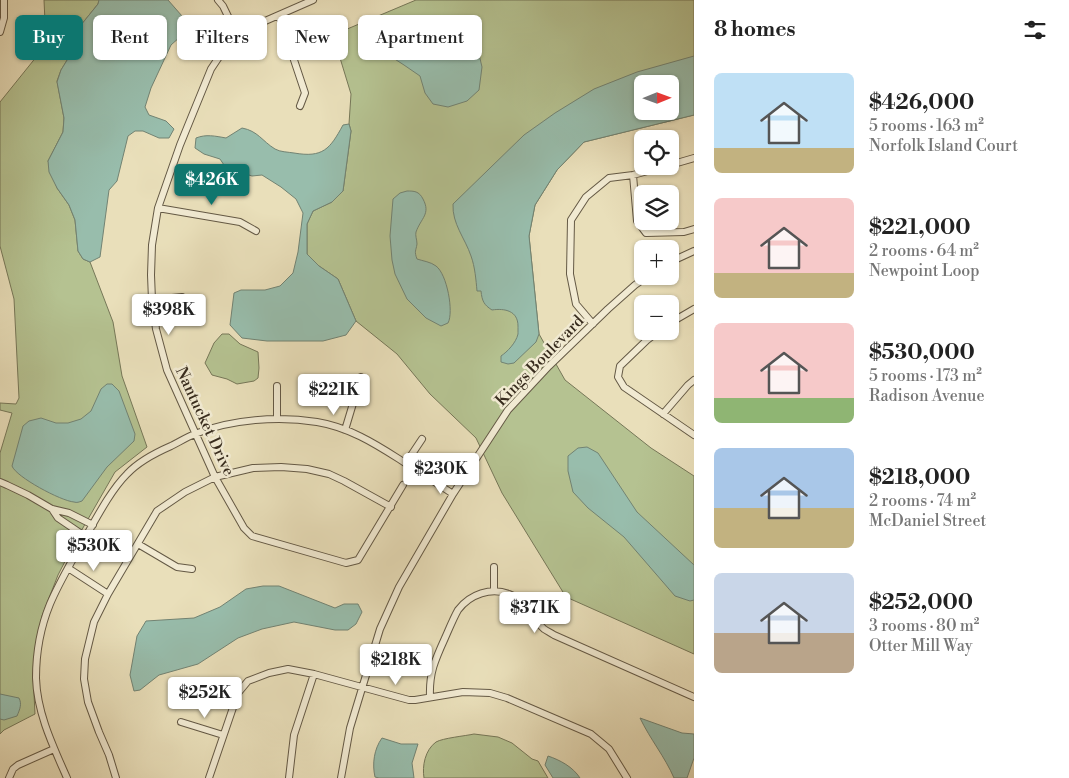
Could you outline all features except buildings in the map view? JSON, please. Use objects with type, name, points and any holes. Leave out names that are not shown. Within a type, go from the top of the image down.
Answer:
[{"type":"street","points":[[0,32],[4,18],[4,0]]},
{"type":"street","points":[[218,0],[227,15]]},
{"type":"street","name":"Nantucket Drive","points":[[279,15],[295,3],[313,0]]},
{"type":"street","name":"Nantucket Drive","points":[[217,60],[211,69],[180,145],[158,208],[152,245],[152,300],[156,329],[167,370],[215,477],[244,528],[252,536],[346,563],[358,560],[403,485]]},
{"type":"street","points":[[294,60],[305,93],[300,106]]},
{"type":"street","points":[[679,162],[694,158]]},
{"type":"street","points":[[593,324],[576,304],[570,274],[571,220],[586,197],[609,178],[633,175],[637,221],[646,233],[684,232],[694,229]]},
{"type":"street","points":[[158,208],[240,222],[256,231]]},
{"type":"street","points":[[679,258],[694,251]]},
{"type":"street","name":"Kings Boulevard","points":[[341,778],[350,728],[380,629],[399,587],[453,494],[508,410],[538,377],[608,309],[636,285]]},
{"type":"street","points":[[152,300],[182,297]]},
{"type":"street","points":[[679,318],[694,309]]},
{"type":"street","points":[[647,340],[620,366],[618,377],[624,387],[694,435]]},
{"type":"street","points":[[345,430],[361,377]]},
{"type":"street","points":[[662,414],[694,380]]},
{"type":"street","points":[[277,386],[277,419]]},
{"type":"street","points":[[67,778],[54,749],[39,701],[36,680],[40,638],[50,604],[92,525],[115,487],[144,459],[196,433],[229,424],[277,419],[319,422],[369,440],[453,494]]},
{"type":"street","points":[[406,463],[422,439]]},
{"type":"street","points":[[116,778],[88,702],[84,679],[84,659],[94,622],[108,594],[157,511],[185,492],[215,477],[253,468],[281,466],[328,474],[390,507]]},
{"type":"street","points":[[0,482],[52,509],[69,513],[92,525]]},
{"type":"street","points":[[52,509],[58,518],[86,537]]},
{"type":"street","points":[[138,544],[176,567],[192,569]]},
{"type":"street","points":[[494,567],[494,591]]},
{"type":"street","points":[[68,568],[108,594]]},
{"type":"street","points":[[430,697],[432,672],[457,612],[472,597],[483,592],[494,591],[508,594],[521,600],[544,629],[554,635],[694,697]]},
{"type":"street","points":[[209,778],[238,693],[248,681],[268,673],[288,669],[314,674],[409,700],[463,692],[481,692],[500,696],[591,734],[609,749],[627,778]]},
{"type":"street","points":[[289,778],[294,735],[314,674]]},
{"type":"street","points":[[181,722],[223,735]]},
{"type":"street","points":[[9,778],[13,769],[18,765],[54,749]]},
{"type":"shaded area","points":[[44,0],[99,0],[98,4],[83,23],[83,15],[45,15]]},
{"type":"shaded area","points":[[99,0],[168,0],[181,15],[177,15],[177,40],[171,45],[167,54],[167,15],[93,15],[93,60],[164,60],[151,88],[145,107],[149,115],[166,121],[174,129],[169,138],[159,138],[143,131],[135,131],[128,136],[117,181],[109,190],[100,257],[90,262],[83,259],[78,251],[75,220],[69,205],[49,172],[48,161],[63,132],[64,118],[57,82],[67,60],[83,60],[83,23],[98,4]]},
{"type":"shaded area","points":[[416,0],[694,0],[694,115],[679,119],[679,75],[634,75],[634,120],[674,120],[584,142],[557,170],[535,205],[529,236],[539,334],[565,380],[651,448],[694,476],[694,654],[566,597],[502,493],[476,438],[430,394],[397,354],[356,321],[338,279],[319,266],[307,254],[307,224],[313,211],[332,202],[343,191],[351,131],[349,124],[351,94],[341,60],[348,60],[348,29],[358,24],[358,60],[482,60],[482,15],[380,15]]},
{"type":"shaded area","points":[[694,56],[694,115],[679,119],[679,75],[634,75],[634,120],[674,120],[584,142],[557,170],[535,205],[529,236],[539,334],[536,342],[514,363],[501,362],[501,356],[511,347],[518,334],[516,317],[506,310],[492,310],[489,308],[484,302],[481,291],[477,291],[472,260],[457,224],[453,204],[524,135],[594,89],[637,72]]},
{"type":"shaded area","points":[[34,60],[67,60],[57,81],[64,118],[63,132],[48,161],[57,188],[69,205],[75,220],[78,251],[83,259],[90,262],[113,322],[122,376],[147,447],[115,472],[58,575],[42,616],[37,641],[33,674],[35,714],[0,734],[0,453],[12,413],[0,410],[0,403],[16,404],[19,398],[14,299],[0,246],[0,102]]},
{"type":"shaded area","points":[[396,60],[480,60],[482,67],[479,90],[467,101],[448,107],[433,104],[425,93],[420,76]]},
{"type":"shaded area","points":[[349,124],[351,131],[343,191],[332,202],[313,211],[307,224],[307,254],[319,266],[338,279],[356,321],[346,335],[323,341],[267,341],[242,338],[230,325],[234,293],[241,290],[265,290],[280,286],[293,273],[303,213],[296,199],[262,175],[252,176],[226,168],[220,159],[204,154],[195,148],[196,138],[214,136],[226,138],[242,128],[256,134],[277,150],[312,154],[319,153],[329,146],[343,125]]},
{"type":"shaded area","points":[[414,191],[420,194],[426,209],[416,233],[417,244],[415,253],[417,259],[436,266],[440,270],[446,285],[450,302],[450,318],[448,323],[441,326],[426,318],[407,299],[395,274],[390,236],[393,199],[400,193]]},
{"type":"shaded area","points":[[222,334],[229,334],[240,344],[258,352],[258,378],[254,381],[237,384],[212,375],[205,363],[214,343]]},
{"type":"shaded area","points":[[107,384],[112,384],[119,391],[135,434],[134,441],[107,467],[82,501],[75,502],[59,498],[30,482],[15,471],[12,466],[23,426],[29,421],[41,418],[56,423],[68,423],[81,419],[91,411],[101,389]]},
{"type":"shaded area","points":[[587,447],[598,453],[637,512],[694,565],[694,600],[690,601],[675,596],[624,537],[588,508],[573,492],[568,471],[568,456],[578,448]]},
{"type":"shaded area","points":[[279,586],[335,608],[344,604],[358,604],[362,612],[356,624],[348,630],[335,630],[294,622],[262,629],[238,638],[198,664],[159,675],[140,690],[134,691],[130,675],[137,636],[146,621],[194,618],[220,607],[246,589]]},
{"type":"shaded area","points":[[0,694],[19,698],[20,707],[17,716],[4,720],[0,719]]},
{"type":"shaded area","points":[[640,718],[682,733],[694,734],[694,758],[687,778],[674,778]]},
{"type":"shaded area","points":[[474,734],[498,737],[512,743],[532,759],[538,761],[548,778],[424,778],[425,758],[432,745],[449,738]]},
{"type":"shaded area","points":[[382,738],[401,744],[418,744],[412,763],[414,778],[375,777],[374,757]]},
{"type":"shaded area","points":[[548,756],[566,764],[580,778],[553,778],[545,765]]}]
